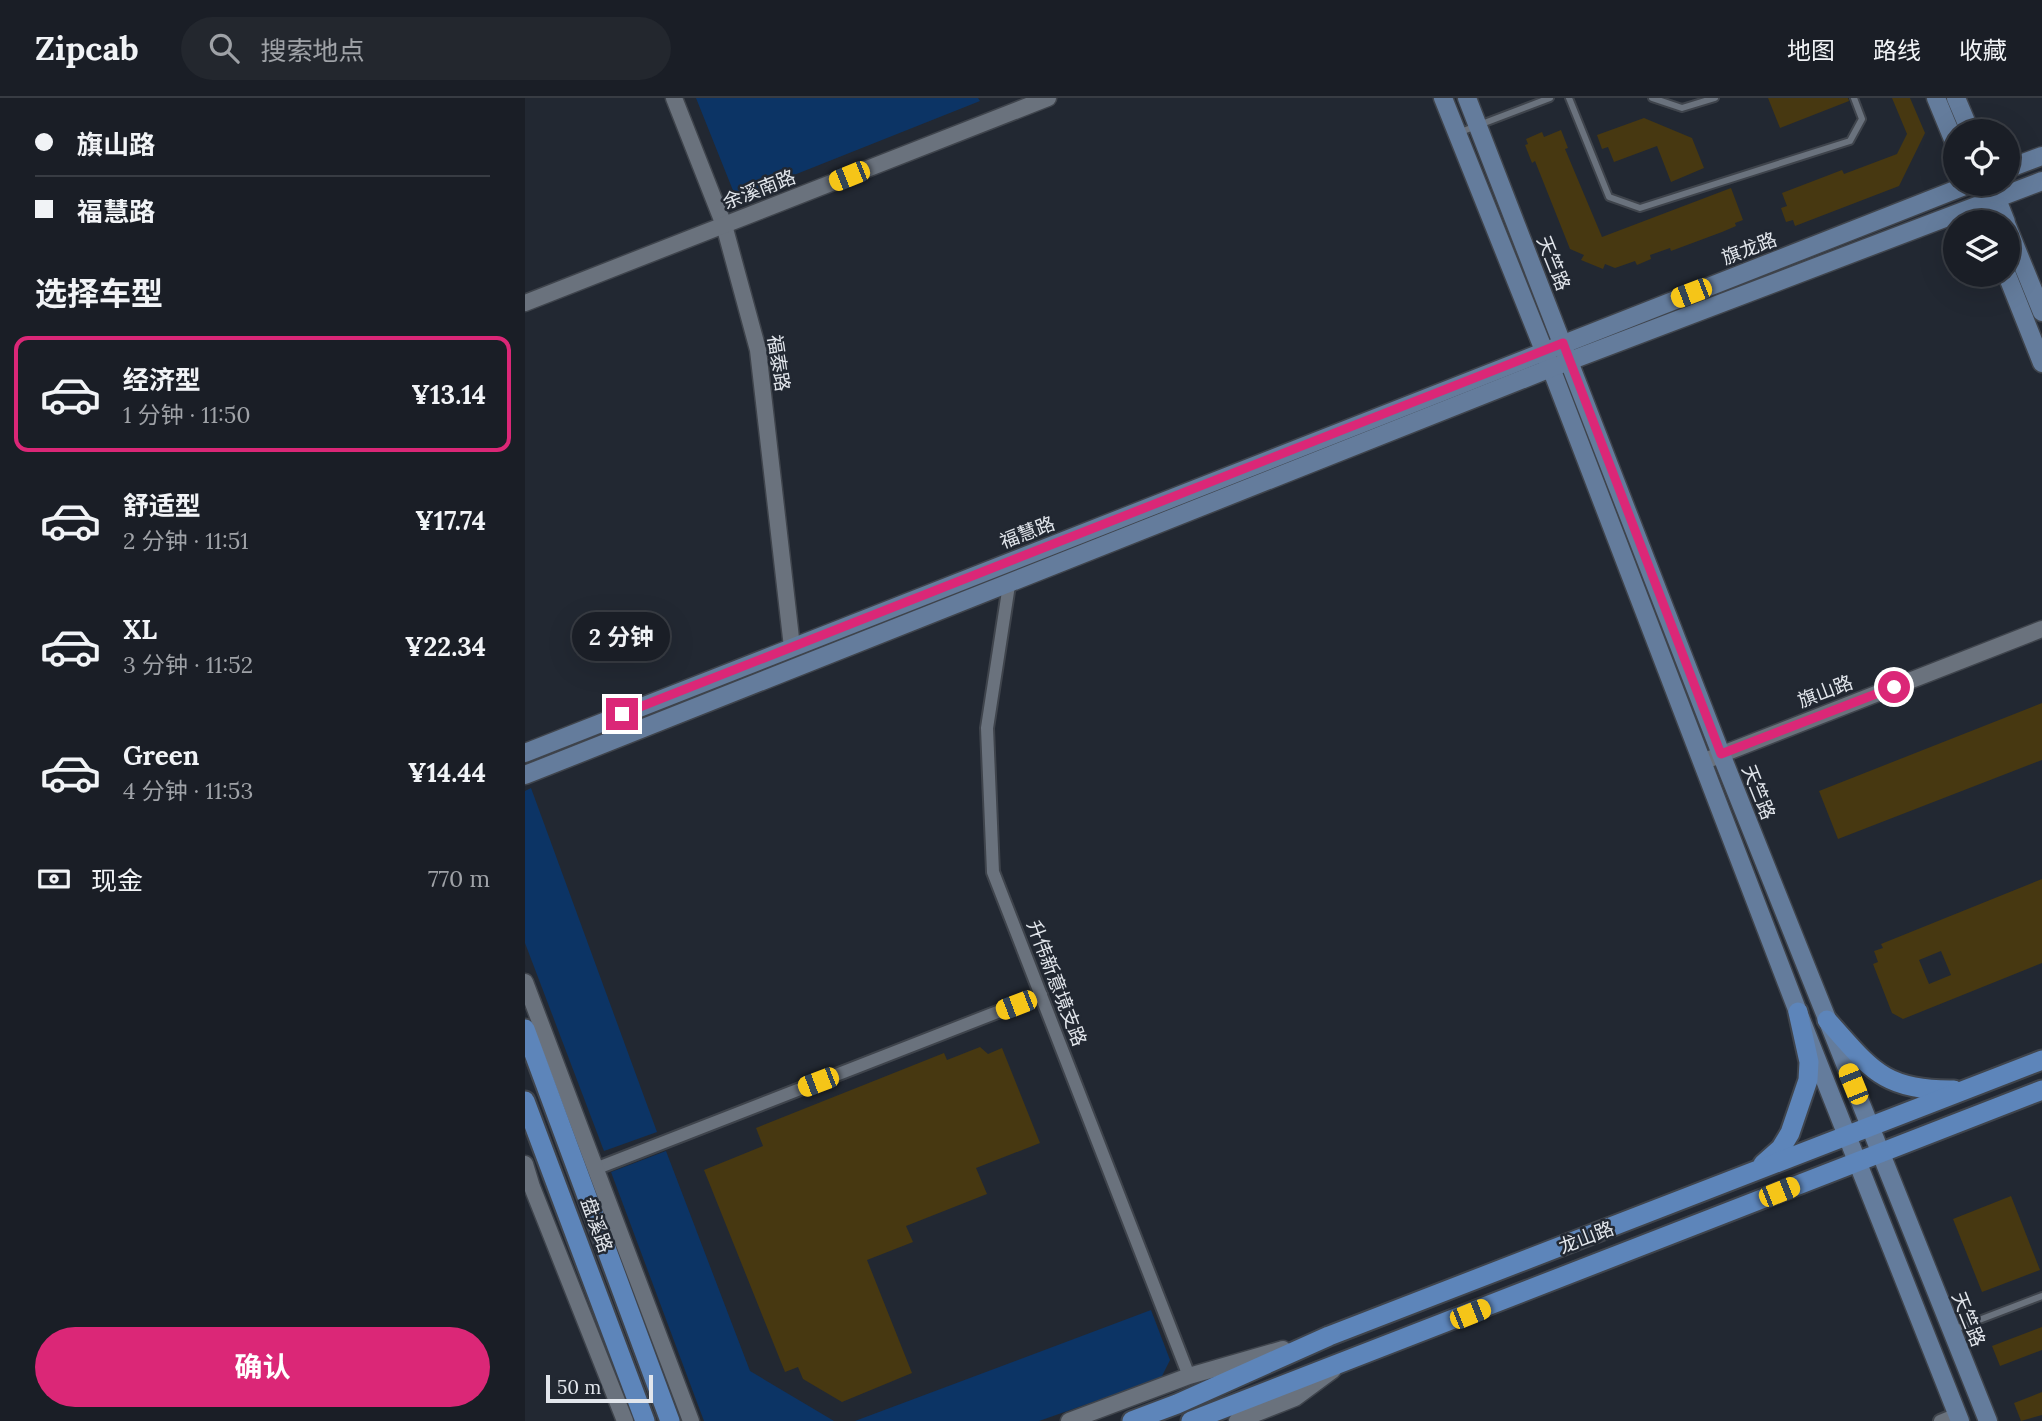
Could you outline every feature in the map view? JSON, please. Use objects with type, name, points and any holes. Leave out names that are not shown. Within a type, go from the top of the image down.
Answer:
[{"type":"main road","points":[[1443,98],[1551,369],[1798,1012],[1959,1418]]},
{"type":"main road","name":"天竺路","points":[[1467,98],[1721,754],[1988,1421]]},
{"type":"main road","points":[[1937,98],[1945,119]]},
{"type":"main road","points":[[1956,98],[1965,119]]},
{"type":"main road","points":[[2020,165],[2042,156]]},
{"type":"main road","points":[[2020,186],[2042,181]]},
{"type":"main road","name":"旗龙路","points":[[1544,351],[1943,195]]},
{"type":"main road","points":[[525,775],[1570,361],[1943,228]]},
{"type":"main road","points":[[2020,257],[2042,312]]},
{"type":"main road","points":[[2012,287],[2042,363]]},
{"type":"main road","name":"福慧路","points":[[525,752],[1544,351]]},
{"type":"main road","points":[[1752,1172],[1781,1148],[1790,1133],[1808,1080],[1809,1062],[1798,1012]]},
{"type":"main road","points":[[1827,1020],[1865,1062],[1891,1080],[1923,1090],[1965,1090]]},
{"type":"main road","name":"盘溪路","points":[[525,1029],[670,1421]]},
{"type":"main road","name":"龙山路","points":[[1132,1421],[1177,1404],[1329,1336],[2042,1060]]},
{"type":"main road","name":"龙山路","points":[[1191,1421],[2042,1090]]},
{"type":"main road","name":"盘溪路","points":[[525,1101],[645,1421]]},
{"type":"street","name":"福泰路","points":[[674,98],[724,225],[758,350],[792,647]]},
{"type":"street","name":"余溪南路","points":[[525,303],[1048,98]]},
{"type":"street","name":"升伟新意境支路","points":[[1009,585],[987,727],[993,872],[1189,1376]]},
{"type":"street","name":"旗山路","points":[[1702,762],[2042,629]]},
{"type":"street","points":[[525,982],[691,1421]]},
{"type":"street","points":[[595,1169],[1041,995]]},
{"type":"street","points":[[525,1164],[528,1188],[625,1421]]},
{"type":"street","points":[[1069,1421],[1189,1376],[1329,1336]]},
{"type":"street","points":[[1237,1421],[1295,1398],[1341,1364]]},
{"type":"street","points":[[1940,1421],[1959,1418]]},
{"type":"lane","points":[[1456,133],[1551,98]]},
{"type":"lane","points":[[1569,98],[1609,197],[1640,208],[1850,141],[1862,119],[1854,98]]},
{"type":"lane","points":[[1652,98],[1682,108],[1715,98]]},
{"type":"lane","points":[[1951,1331],[2042,1296]]},
{"type":"shaded area","points":[[696,98],[978,98],[980,101],[736,198]]},
{"type":"shaded area","points":[[531,788],[657,1132],[604,1151],[525,943],[525,791]]},
{"type":"shaded area","points":[[666,1151],[750,1371],[834,1421],[704,1421],[611,1172]]},
{"type":"shaded area","points":[[1151,1310],[1170,1360],[1161,1378],[1039,1421],[855,1421]]},
{"type":"building","points":[[1768,98],[1848,98],[1849,101],[1780,128]]},
{"type":"building","points":[[1892,98],[1910,98],[1925,133],[1899,186],[1795,226],[1793,220],[1786,222],[1781,208],[1787,206],[1782,193],[1842,170],[1844,174],[1897,154],[1907,134]]},
{"type":"building","points":[[1644,118],[1692,138],[1704,168],[1671,182],[1657,146],[1614,162],[1608,147],[1602,149],[1597,135]]},
{"type":"building","points":[[1561,130],[1568,148],[1565,149],[1602,237],[1731,188],[1743,220],[1722,232],[1671,251],[1670,248],[1650,255],[1651,259],[1637,265],[1635,261],[1615,268],[1605,264],[1603,269],[1581,260],[1584,255],[1570,249],[1535,161],[1532,163],[1525,145],[1528,144],[1526,139],[1542,132],[1544,137]]},
{"type":"building","points":[[2042,703],[2042,760],[1838,839],[1819,791]]},
{"type":"building","points":[[2042,879],[2042,963],[1903,1019],[1892,1013],[1873,964],[1878,962],[1874,951],[1883,948],[1881,944]],"holes":[[[1941,951],[1951,975],[1929,984],[1919,960]]]},
{"type":"building","points":[[980,1047],[988,1054],[1002,1048],[1040,1143],[976,1168],[987,1194],[906,1226],[913,1242],[867,1260],[912,1373],[842,1402],[803,1379],[798,1367],[785,1372],[704,1170],[763,1146],[756,1128],[944,1053],[947,1060]]},
{"type":"building","points":[[2011,1196],[2040,1270],[1982,1292],[1953,1219]]},
{"type":"building","points":[[2042,1327],[2042,1350],[2000,1366],[1992,1346]]},
{"type":"building","points":[[2042,1392],[2042,1415],[2021,1421],[2014,1403]]},
{"type":"route","points":[[622,714],[1563,343],[1721,754],[1894,687]]}]
